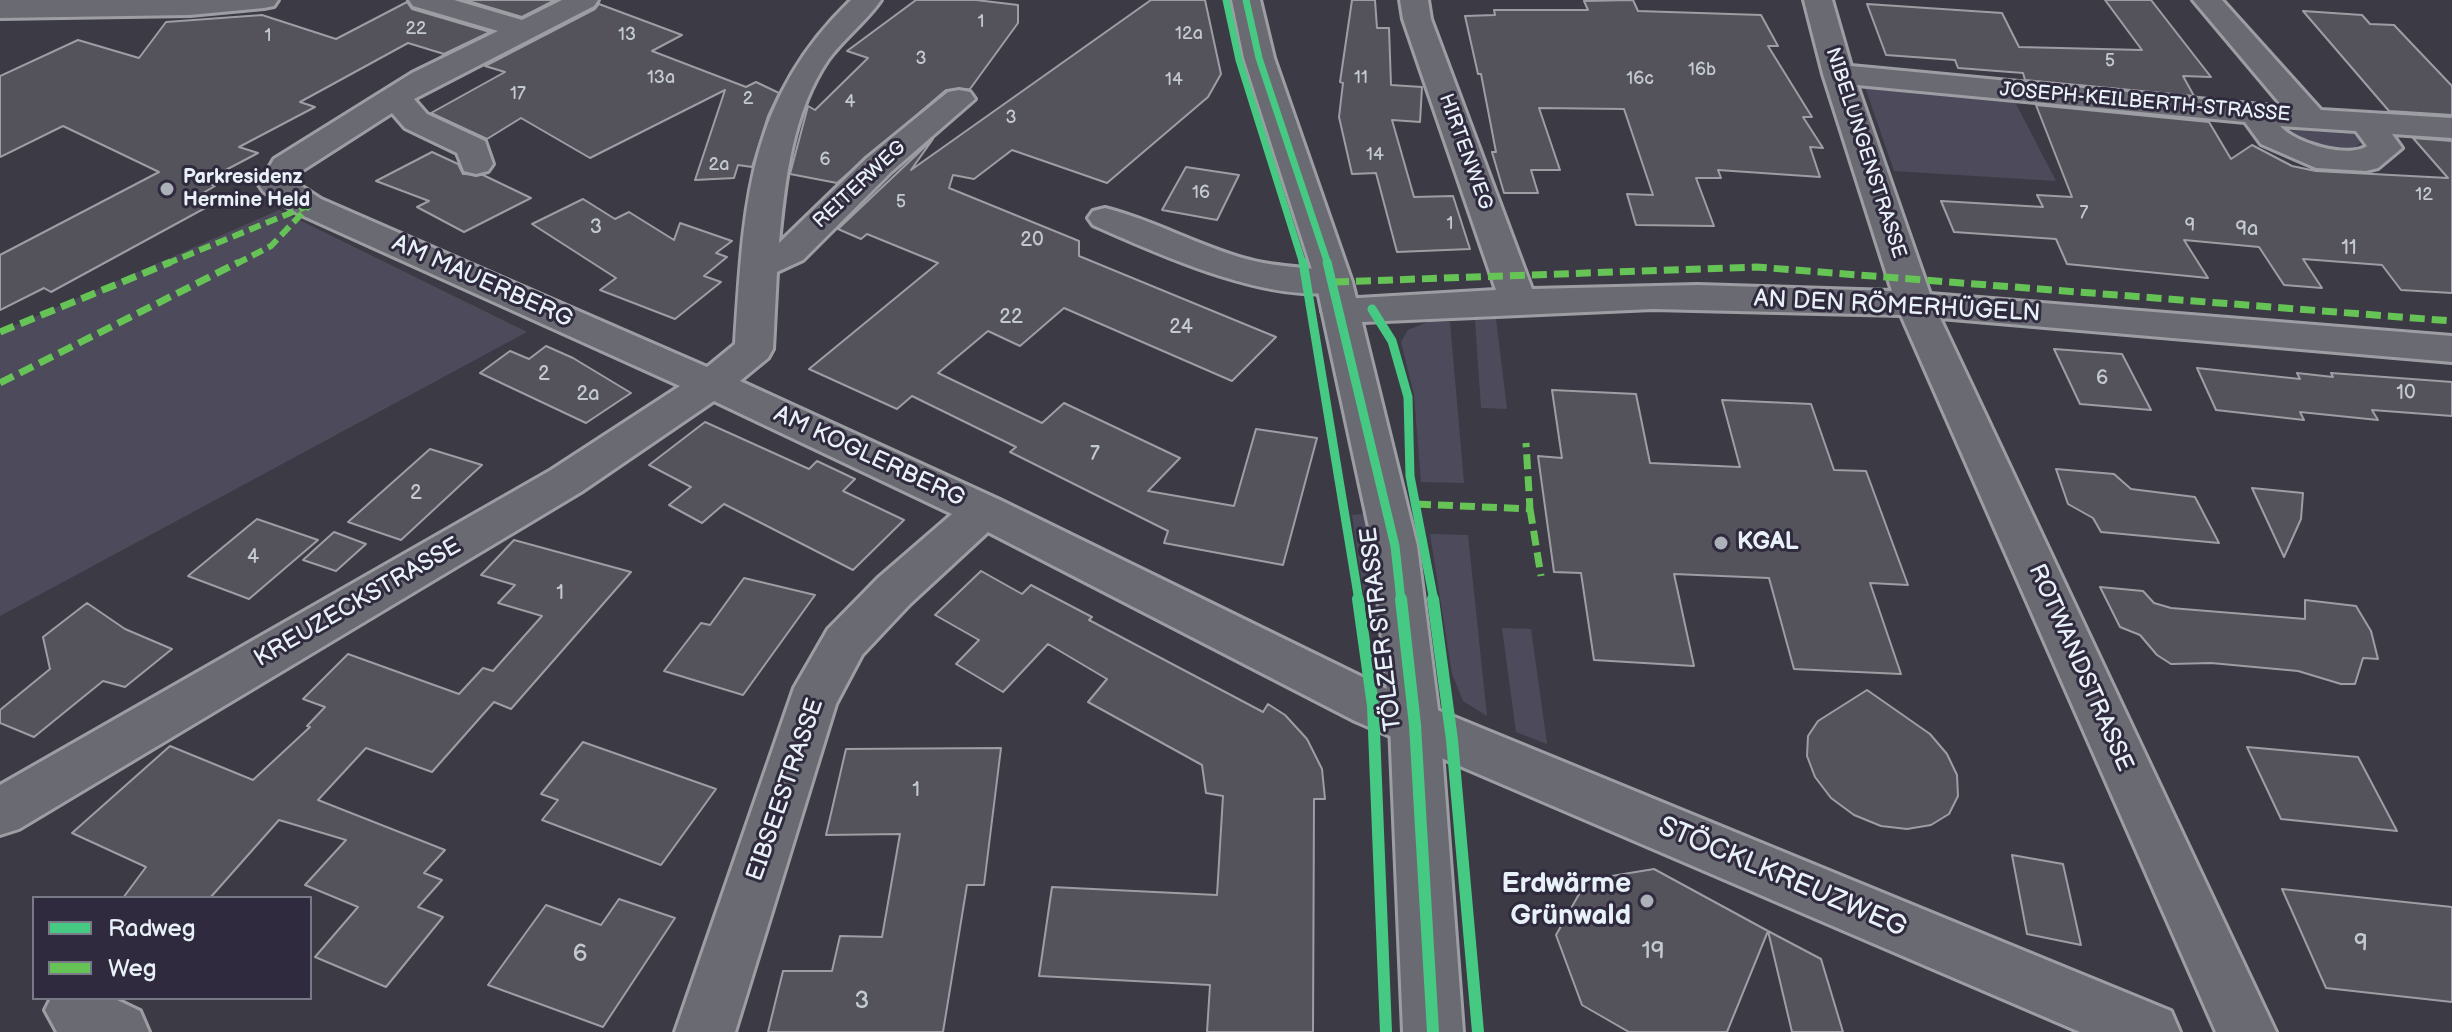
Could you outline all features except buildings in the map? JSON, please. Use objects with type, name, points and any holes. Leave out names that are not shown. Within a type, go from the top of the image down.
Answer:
[{"type":"street","points":[[0,9],[190,6],[264,0]]},
{"type":"street","points":[[423,0],[522,29]]},
{"type":"street","points":[[476,164],[473,148],[416,121],[395,98],[522,29],[584,0]]},
{"type":"street","points":[[711,384],[754,349],[759,266],[770,185],[784,121],[800,81],[817,54],[867,0]]},
{"type":"street","name":"TÖLZER STRASSE","points":[[1246,0],[1259,58],[1338,296],[1395,546],[1415,725],[1433,1032]]},
{"type":"street","name":"HIRTENWEG","points":[[1414,0],[1417,19],[1519,303]]},
{"type":"street","name":"NIBELUNGENSTRASSE","points":[[1818,0],[1838,74],[1915,305]]},
{"type":"street","points":[[2207,0],[2312,119]]},
{"type":"street","name":"JOSEPH-KEILBERTH-STRASSE","points":[[1838,74],[2255,114],[2452,128]]},
{"type":"street","name":"AM MAUERBERG","points":[[395,98],[286,166],[276,185],[309,206],[711,384]]},
{"type":"street","name":"REITERWEG","points":[[759,266],[790,252],[879,165],[959,99]]},
{"type":"street","points":[[2255,114],[2272,137],[2316,158],[2366,161],[2386,148],[2365,122]]},
{"type":"street","points":[[1107,233],[1148,237],[1338,296]]},
{"type":"street","name":"AN DEN RÖMERHÜGELN","points":[[1338,296],[1519,303],[1696,297],[1915,305],[2452,349]]},
{"type":"street","name":"ROTWANDSTRASSE","points":[[1915,305],[2246,1032]]},
{"type":"street","name":"AM KOGLERBERG","points":[[711,384],[984,511],[1415,725]]},
{"type":"street","name":"KREUZECKSTRASSE","points":[[0,812],[566,481],[711,384]]},
{"type":"street","name":"EIBSEESTRASSE","points":[[705,1032],[812,703],[845,642],[894,591],[984,511]]},
{"type":"street","name":"STÖCKLKREUZWEG","points":[[1415,725],[2150,1032]]},
{"type":"shaded area","points":[[1865,87],[2014,100],[2056,181],[1894,171]]},
{"type":"shaded area","points":[[2285,125],[2352,130],[2366,138],[2350,152],[2319,150],[2284,133]]},
{"type":"shaded area","points":[[279,210],[527,332],[0,616],[0,332]]},
{"type":"shaded area","points":[[1496,319],[1507,409],[1481,408],[1475,320]]},
{"type":"shaded area","points":[[1428,322],[1450,322],[1464,483],[1421,482],[1414,395],[1401,342],[1408,330]]},
{"type":"shaded area","points":[[1365,514],[1376,597],[1364,596],[1352,515]]},
{"type":"shaded area","points":[[1430,534],[1468,535],[1487,716],[1463,701],[1452,674]]},
{"type":"shaded area","points":[[1502,628],[1531,629],[1547,744],[1516,732]]},
{"type":"marked path","points":[[0,383],[271,246],[309,206]]},
{"type":"marked path","points":[[0,332],[305,207]]},
{"type":"marked path","points":[[1334,282],[1756,267],[2452,321]]},
{"type":"marked path","points":[[1416,504],[1530,509],[1526,443]]},
{"type":"marked path","points":[[1530,509],[1541,576]]},
{"type":"cycle path","points":[[1226,0],[1239,60],[1301,250],[1347,515],[1373,706],[1386,1032]]},
{"type":"cycle path","points":[[1246,0],[1259,58],[1334,282],[1395,546],[1415,725],[1433,1032]]},
{"type":"cycle path","points":[[1372,309],[1392,341],[1408,397],[1410,476],[1434,603],[1452,740],[1478,1032]]},
{"type":"place","name":"Parkresidenz Hermine Held","points":[[167,189]]},
{"type":"place","name":"KGAL","points":[[1721,543]]},
{"type":"place","name":"Erdwärme Grünwald","points":[[1647,901]]}]
